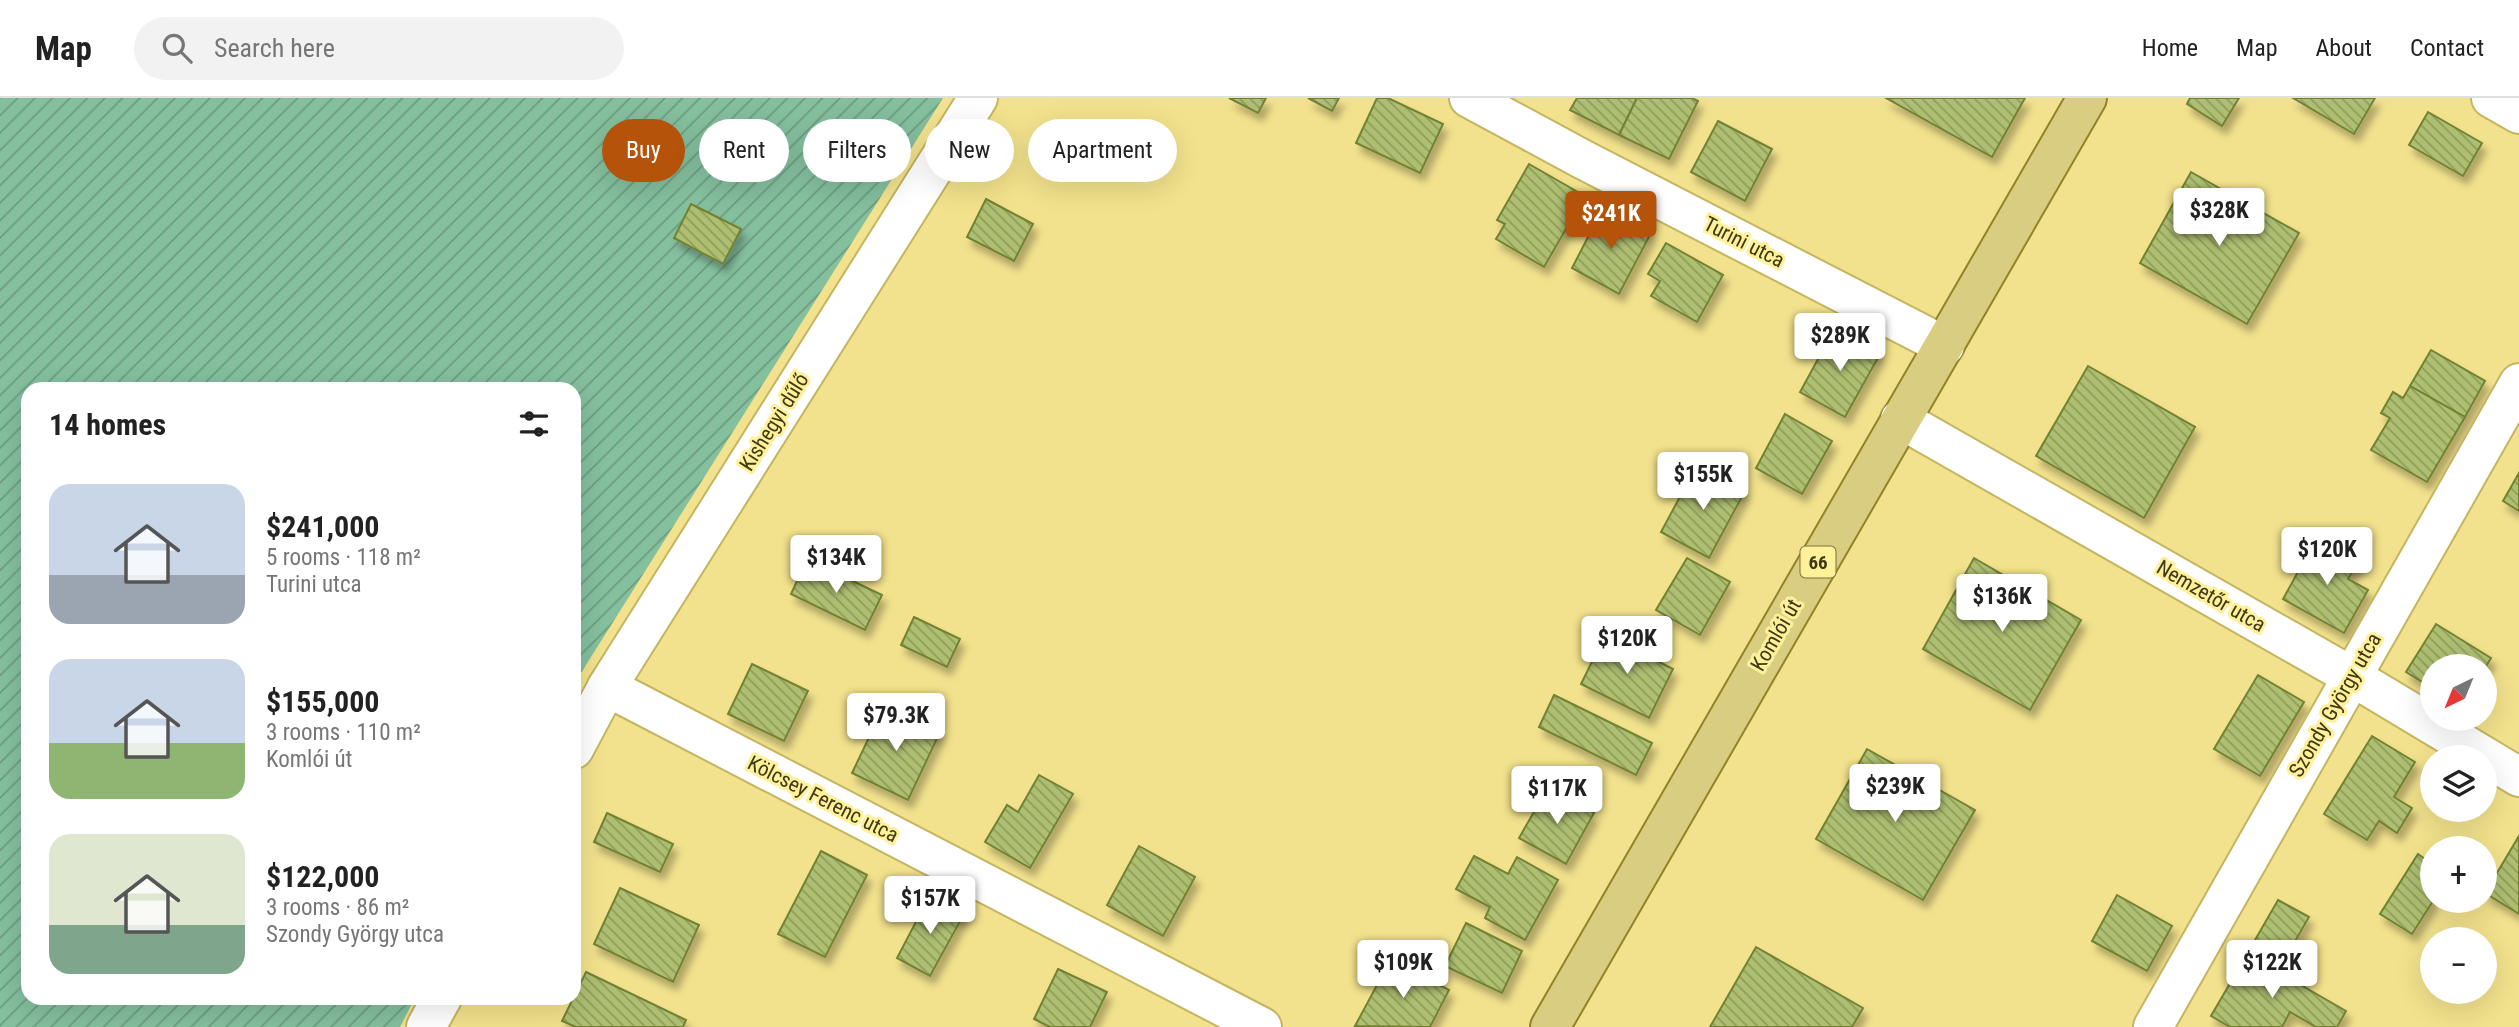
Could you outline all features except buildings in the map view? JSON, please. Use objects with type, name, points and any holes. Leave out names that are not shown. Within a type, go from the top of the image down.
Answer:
[{"type":"main road","name":"Komlói út","points":[[1550,1027],[2087,98]]},
{"type":"street","name":"Kishegyi dűlő","points":[[581,736],[607,687],[978,98]]},
{"type":"street","name":"Turini utca","points":[[1469,98],[1945,346]]},
{"type":"street","points":[[2491,98],[2519,114]]},
{"type":"street","name":"Szondy György utca","points":[[2153,1027],[2519,383]]},
{"type":"street","name":"Nemzetőr utca","points":[[1900,419],[2351,676],[2519,777]]},
{"type":"street","name":"Kölcsey Ferenc utca","points":[[607,687],[1262,1027]]},
{"type":"street","points":[[426,1027],[438,1005]]},
{"type":"green space","points":[[0,98],[943,98],[930,119],[925,119],[925,127],[911,149],[911,119],[803,119],[803,182],[890,182],[581,673],[581,382],[21,382],[21,1005],[411,1005],[400,1027],[0,1027]]}]
